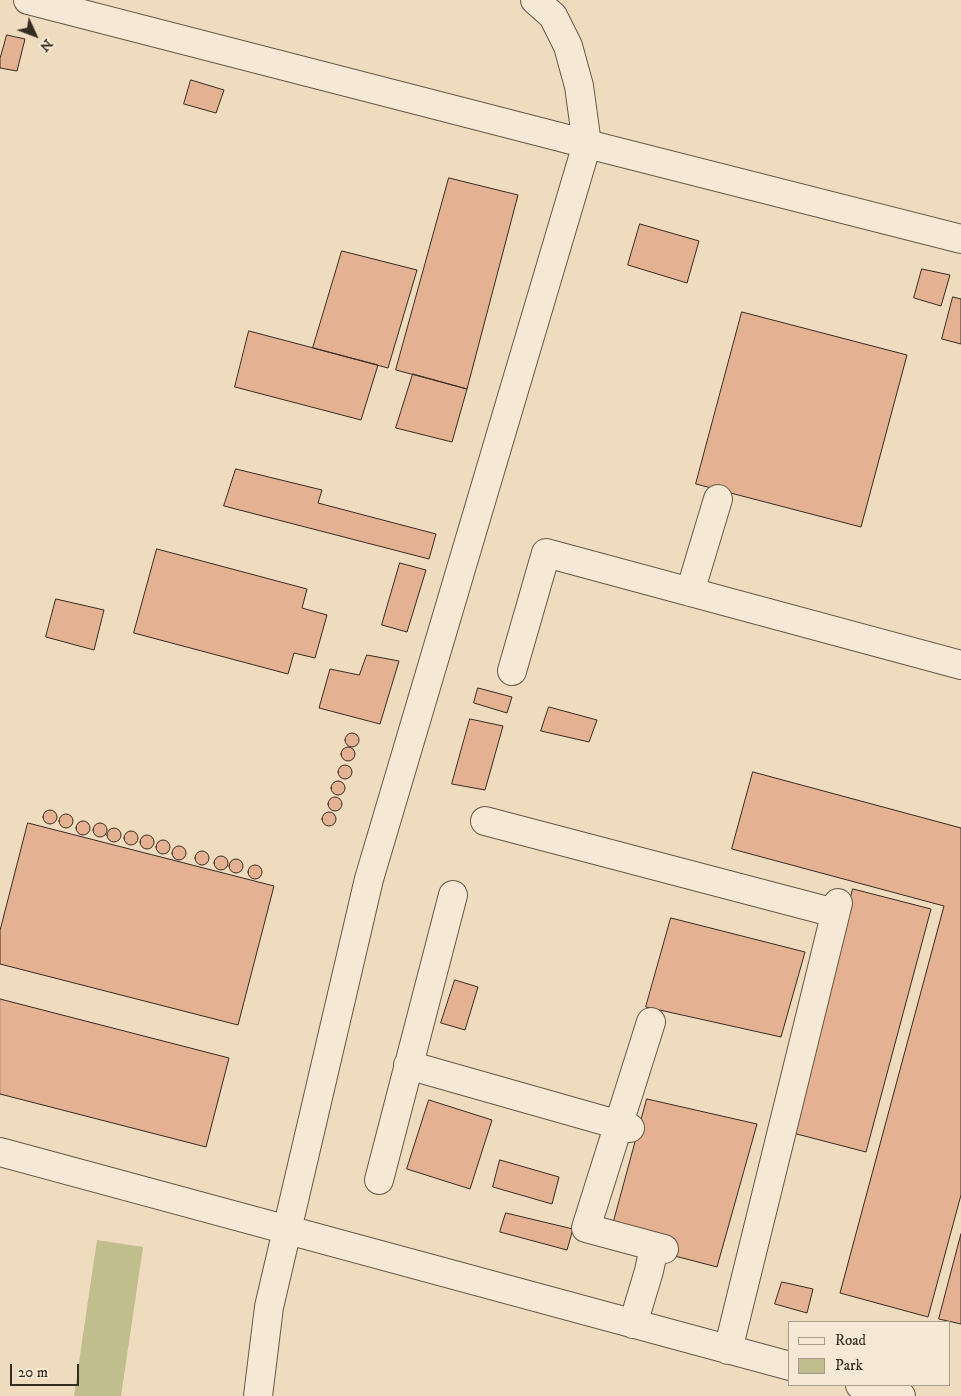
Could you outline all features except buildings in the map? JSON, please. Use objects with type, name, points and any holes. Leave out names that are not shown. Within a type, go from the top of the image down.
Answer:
[{"type":"street","points":[[28,0],[961,240]]},
{"type":"street","points":[[258,1396],[269,1307],[369,879],[587,144],[579,86],[568,46],[553,16],[535,0]]},
{"type":"street","points":[[690,592],[718,499]]},
{"type":"street","points":[[512,670],[546,554],[961,665]]},
{"type":"street","points":[[485,820],[836,908],[728,1350]]},
{"type":"street","points":[[379,1180],[453,895]]},
{"type":"street","points":[[633,1324],[649,1271],[659,1248],[586,1228],[624,1126],[651,1022]]},
{"type":"street","points":[[408,1066],[624,1126]]},
{"type":"street","points":[[0,1152],[788,1365]]},
{"type":"street","points":[[864,1386],[901,1396]]},
{"type":"green space","points":[[97,1240],[143,1247],[121,1396],[74,1396]]}]
